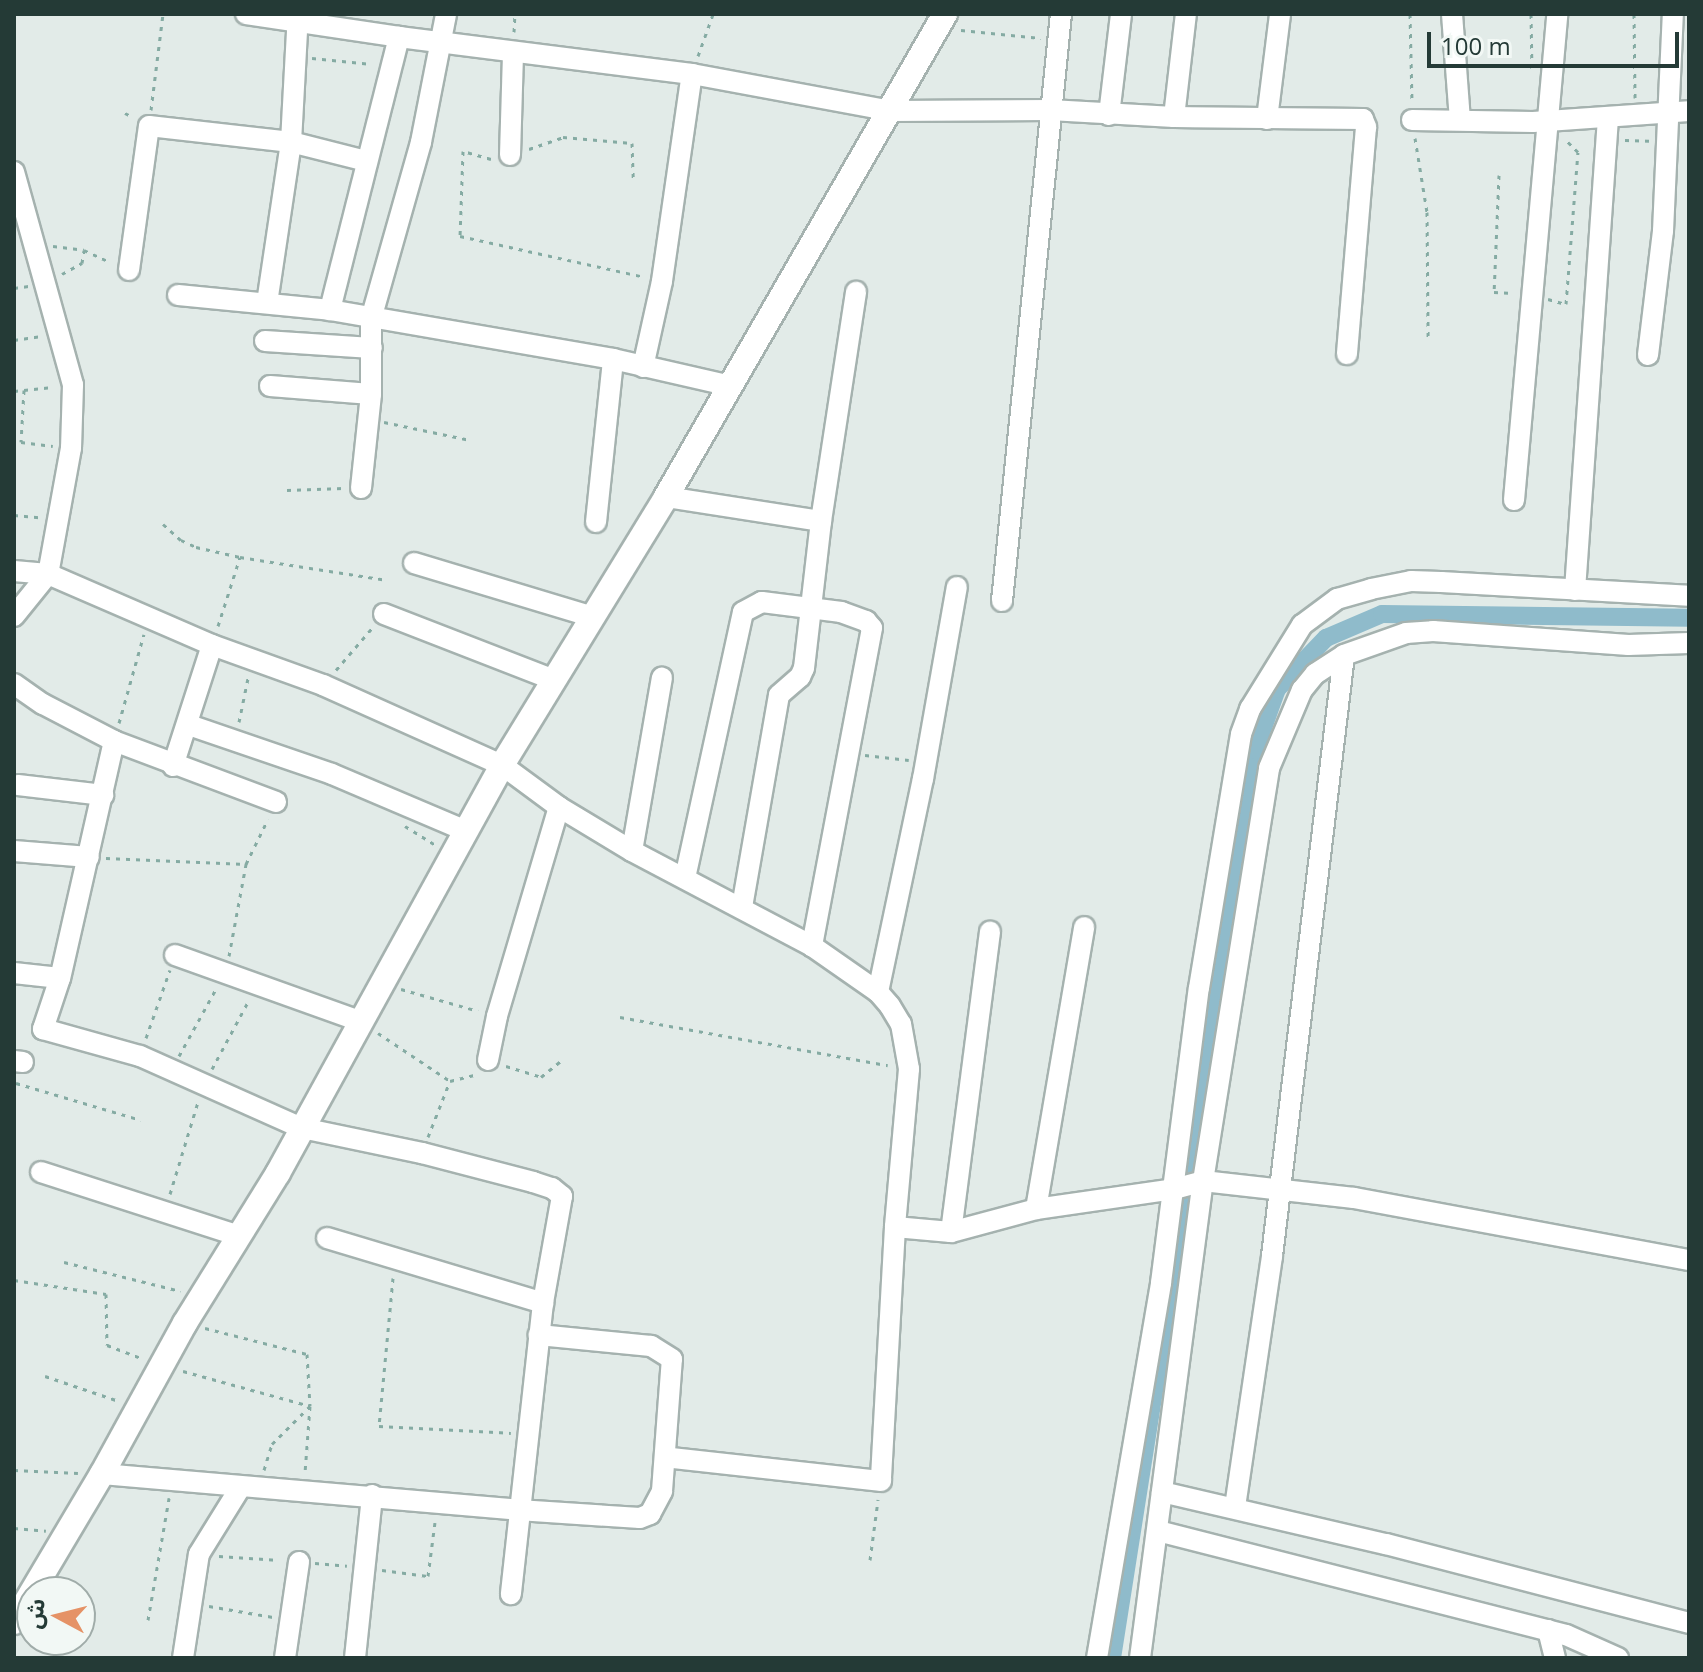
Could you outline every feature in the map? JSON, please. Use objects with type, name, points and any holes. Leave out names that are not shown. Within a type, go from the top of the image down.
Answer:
[{"type":"street","points":[[246,14],[298,17],[443,44],[692,74],[892,111],[1050,110],[1109,115],[1365,121],[1347,354]]},
{"type":"street","points":[[361,488],[371,394],[371,319],[421,142],[443,44],[446,14]]},
{"type":"street","points":[[1002,601],[1061,14]]},
{"type":"street","points":[[1109,115],[1121,14]]},
{"type":"street","points":[[1174,117],[1186,14]]},
{"type":"street","points":[[1267,119],[1280,14]]},
{"type":"street","points":[[1452,14],[1460,120]]},
{"type":"street","points":[[1514,500],[1557,14]]},
{"type":"street","points":[[1648,355],[1668,142],[1679,112],[1673,14]]},
{"type":"street","points":[[267,303],[291,142],[298,17]]},
{"type":"street","points":[[14,1622],[102,1474],[236,1235],[302,1128],[502,765],[666,497],[892,111],[941,21]]},
{"type":"street","points":[[330,310],[399,37]]},
{"type":"street","points":[[510,155],[513,52]]},
{"type":"street","points":[[643,367],[662,281],[692,74]]},
{"type":"street","points":[[1412,120],[1548,121],[1679,112]]},
{"type":"street","points":[[1575,590],[1608,118]]},
{"type":"street","points":[[129,270],[149,126],[291,142],[366,161]]},
{"type":"street","points":[[14,172],[23,239],[45,283],[73,385],[71,448],[48,574],[14,616]]},
{"type":"street","points":[[742,907],[779,695],[800,677],[804,668],[821,521],[856,292]]},
{"type":"street","points":[[178,295],[330,310],[613,359],[731,386]]},
{"type":"street","points":[[265,341],[372,348]]},
{"type":"street","points":[[596,522],[613,359]]},
{"type":"street","points":[[270,386],[371,394]]},
{"type":"street","points":[[666,497],[821,521]]},
{"type":"street","points":[[414,563],[593,617]]},
{"type":"street","points":[[14,571],[48,574],[150,615],[212,645],[323,685],[502,765],[559,807],[632,851],[812,946],[878,992],[901,1024],[909,1069],[895,1227],[881,1481],[665,1457]]},
{"type":"street","points":[[1097,1658],[1174,1189],[1199,988],[1241,734],[1250,709],[1302,625],[1337,599],[1371,589],[1426,581],[1689,596]]},
{"type":"street","points":[[878,992],[926,762],[957,587]]},
{"type":"street","points":[[685,878],[740,617],[748,607],[762,602],[841,612],[872,624],[812,946]]},
{"type":"street","points":[[384,614],[552,679]]},
{"type":"street","points":[[1140,1658],[1203,1181],[1269,768],[1302,690],[1315,674],[1344,655],[1385,638],[1433,631],[1628,645],[1689,643]]},
{"type":"street","points":[[173,766],[189,725],[212,645]]},
{"type":"street","points":[[1235,1507],[1255,1386],[1344,655]]},
{"type":"street","points":[[632,851],[662,678]]},
{"type":"street","points":[[14,684],[43,704],[114,741],[173,766],[276,802]]},
{"type":"street","points":[[189,725],[332,774],[466,831]]},
{"type":"street","points":[[114,741],[60,978],[43,1029],[140,1056],[302,1128],[422,1153],[533,1182],[552,1188],[562,1196],[543,1303],[511,1594]]},
{"type":"street","points":[[18,785],[103,795]]},
{"type":"street","points":[[488,1060],[497,1016],[559,807]]},
{"type":"street","points":[[14,851],[89,857]]},
{"type":"street","points":[[1036,1209],[1084,927]]},
{"type":"street","points":[[951,1232],[990,932]]},
{"type":"street","points":[[175,955],[362,1022]]},
{"type":"street","points":[[14,973],[60,978]]},
{"type":"street","points":[[41,1172],[236,1235]]},
{"type":"street","points":[[895,1227],[951,1232],[1036,1209],[1174,1189],[1203,1181],[1480,1218],[1689,1260]]},
{"type":"street","points":[[327,1238],[543,1303]]},
{"type":"street","points":[[102,1474],[518,1510],[640,1518],[650,1514],[662,1491],[672,1359],[651,1346],[539,1335]]},
{"type":"street","points":[[183,1658],[199,1554],[249,1489]]},
{"type":"street","points":[[1162,1492],[1235,1507],[1689,1623]]},
{"type":"street","points":[[355,1658],[372,1495]]},
{"type":"street","points":[[1158,1531],[1548,1630],[1618,1658]]},
{"type":"street","points":[[285,1658],[299,1562]]},
{"type":"street","points":[[1548,1630],[1555,1658]]},
{"type":"path","points":[[149,126],[163,14]]},
{"type":"path","points":[[692,74],[713,14]]},
{"type":"path","points":[[1410,14],[1412,120],[1427,212],[1428,338]]},
{"type":"path","points":[[1634,14],[1635,115]]},
{"type":"path","points":[[941,21],[1058,40]]},
{"type":"path","points":[[296,56],[391,66]]},
{"type":"path","points":[[1499,175],[1494,292],[1534,295],[1566,304],[1578,152],[1548,121]]},
{"type":"path","points":[[633,178],[632,143],[563,137],[492,159],[463,151],[460,236],[662,281]]},
{"type":"path","points":[[1608,139],[1668,142]]},
{"type":"path","points":[[23,239],[84,250],[129,270]]},
{"type":"path","points":[[45,283],[82,263],[84,250]]},
{"type":"path","points":[[14,340],[57,335]]},
{"type":"path","points":[[14,391],[73,385]]},
{"type":"path","points":[[24,390],[21,442],[71,448]]},
{"type":"path","points":[[369,419],[470,440]]},
{"type":"path","points":[[287,490],[361,488]]},
{"type":"path","points":[[14,515],[59,518]]},
{"type":"path","points":[[163,524],[181,540],[240,557],[387,580]]},
{"type":"path","points":[[212,645],[240,557]]},
{"type":"path","points":[[323,685],[384,614]]},
{"type":"path","points":[[114,741],[150,615]]},
{"type":"path","points":[[235,741],[253,659]]},
{"type":"path","points":[[849,753],[926,762]]},
{"type":"path","points":[[171,1069],[226,972],[246,864],[276,802]]},
{"type":"path","points":[[89,857],[246,864]]},
{"type":"path","points":[[140,1056],[175,955]]},
{"type":"path","points":[[165,1211],[204,1082],[257,984]]},
{"type":"path","points":[[382,984],[497,1016]]},
{"type":"path","points":[[620,1017],[909,1069]]},
{"type":"path","points":[[362,1022],[450,1081],[477,1075],[488,1060],[541,1077],[562,1060]]},
{"type":"path","points":[[422,1153],[450,1081]]},
{"type":"path","points":[[14,1087],[16,1083],[141,1120]]},
{"type":"path","points":[[395,1257],[379,1426],[527,1433]]},
{"type":"path","points":[[64,1262],[201,1296]]},
{"type":"path","points":[[185,1323],[307,1354],[310,1406],[303,1492]]},
{"type":"path","points":[[45,1376],[138,1407]]},
{"type":"path","points":[[249,1489],[272,1444],[310,1406]]},
{"type":"path","points":[[14,1470],[102,1474]]},
{"type":"path","points":[[148,1620],[172,1479]]},
{"type":"path","points":[[870,1560],[881,1481]]},
{"type":"path","points":[[199,1554],[428,1576],[438,1501]]},
{"type":"path","points":[[14,1528],[66,1533]]},
{"type":"path","points":[[191,1603],[292,1621]]},
{"type":"waterway","points":[[1112,1658],[1255,750],[1277,689],[1326,638],[1382,614],[1689,618]]}]
